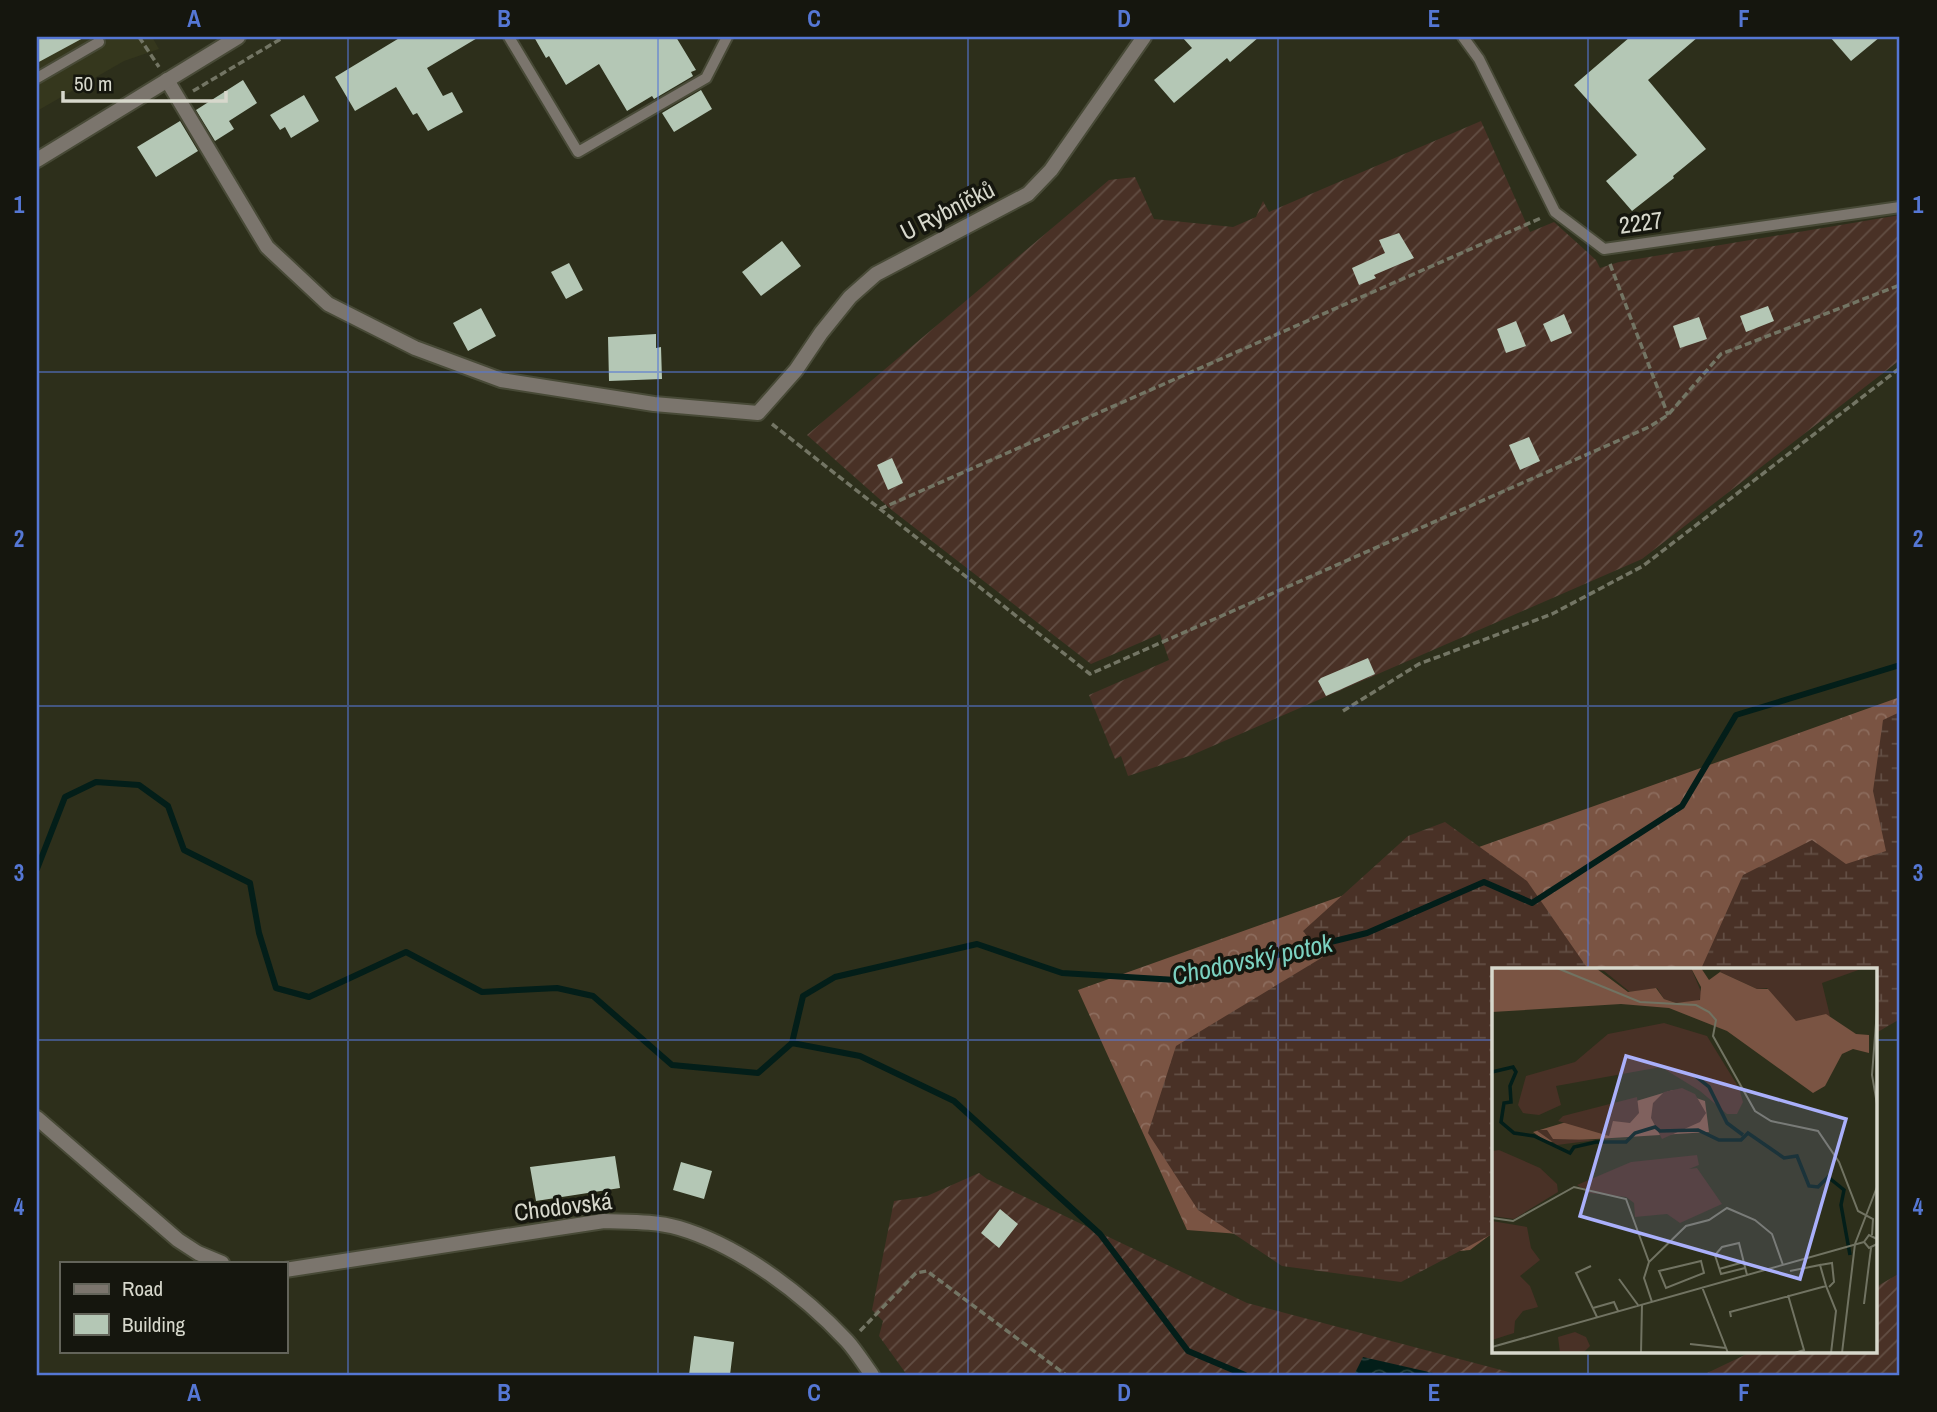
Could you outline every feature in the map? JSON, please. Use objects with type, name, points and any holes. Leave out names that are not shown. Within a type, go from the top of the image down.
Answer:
[{"type":"street","points":[[37,160],[238,37]]},
{"type":"street","name":"U Rybníčků","points":[[758,413],[796,370],[850,297],[876,274],[1028,194],[1051,170],[1144,37]]},
{"type":"street","points":[[167,80],[267,247],[328,304],[415,348],[500,380],[654,404],[758,413]]},
{"type":"street","points":[[37,1118],[178,1240],[198,1253],[220,1262]]},
{"type":"street","name":"Chodovská","points":[[287,1270],[604,1221],[648,1222],[678,1228],[718,1242],[758,1265],[822,1316],[849,1342],[872,1375]]},
{"type":"lane","points":[[509,37],[578,152],[706,78],[727,37]]},
{"type":"lane","name":"2227","points":[[1464,37],[1479,60],[1555,212],[1604,249],[1900,206]]},
{"type":"lane","points":[[37,78],[99,42]]},
{"type":"path","points":[[139,37],[167,80]]},
{"type":"path","points":[[179,100],[284,37]]},
{"type":"path","points":[[880,509],[1555,212]]},
{"type":"path","points":[[1604,249],[1668,415]]},
{"type":"path","points":[[758,413],[1090,674],[1649,427],[1668,415],[1721,354],[1900,285]]},
{"type":"path","points":[[1343,711],[1419,664],[1552,614],[1643,566],[1900,368]]},
{"type":"path","points":[[849,1342],[916,1273],[927,1271],[1066,1375]]},
{"type":"shaded area","points":[[37,37],[152,37],[159,49],[124,61],[37,111]]},
{"type":"green space","points":[[1481,121],[1530,232],[1554,222],[1596,260],[1600,268],[1619,262],[1900,215],[1900,360],[1642,559],[1192,755],[1128,776],[1121,756],[1115,759],[1089,695],[1169,660],[1160,634],[1091,664],[893,511],[807,435],[1109,180],[1135,177],[1154,219],[1233,227],[1256,217],[1263,201],[1269,212]]},
{"type":"green space","points":[[1900,697],[1900,961],[1878,968],[1492,968],[1492,1234],[1470,1250],[1187,1230],[1078,990]]},
{"type":"green space","points":[[1900,712],[1900,1019],[1878,1032],[1878,968],[1701,968],[1743,875],[1812,840],[1846,864],[1886,851],[1873,791],[1883,720]]},
{"type":"green space","points":[[1445,822],[1527,881],[1587,968],[1492,968],[1492,1234],[1401,1282],[1282,1266],[1198,1210],[1148,1133],[1176,1046],[1323,957],[1303,931],[1408,836]]},
{"type":"green space","points":[[979,1173],[1247,1303],[1520,1375],[907,1375],[879,1336],[883,1321],[872,1310],[894,1201],[927,1196]]},
{"type":"green space","points":[[1900,1273],[1900,1375],[1703,1375],[1751,1352],[1878,1352],[1878,1286]]},
{"type":"water","points":[[1363,1357],[1433,1373],[1436,1375],[1354,1375]]},
{"type":"building","points":[[37,37],[85,37],[37,63]]},
{"type":"building","points":[[401,37],[479,37],[427,68],[443,96],[452,92],[463,112],[428,131],[417,113],[413,115],[396,87],[355,111],[335,77]]},
{"type":"building","points":[[534,37],[676,37],[696,70],[691,72],[693,76],[627,111],[599,64],[566,85]]},
{"type":"building","points":[[1182,37],[1259,37],[1230,62],[1227,58],[1174,103],[1154,80],[1192,48]]},
{"type":"building","points":[[1630,37],[1698,37],[1648,80],[1706,149],[1632,211],[1606,181],[1637,155],[1574,85]]},
{"type":"building","points":[[1830,37],[1880,37],[1851,61]]},
{"type":"building","points":[[243,80],[257,103],[229,121],[234,129],[215,141],[196,110]]},
{"type":"building","points":[[701,90],[712,109],[674,132],[662,113]]},
{"type":"building","points":[[304,95],[319,121],[291,138],[285,127],[280,130],[270,115]]},
{"type":"building","points":[[180,121],[198,151],[156,177],[137,147]]},
{"type":"building","points":[[1399,233],[1414,258],[1374,275],[1376,278],[1359,285],[1352,268],[1385,253],[1379,240]]},
{"type":"building","points":[[782,241],[801,266],[761,296],[742,272]]},
{"type":"building","points":[[569,263],[583,290],[566,299],[551,272]]},
{"type":"building","points":[[1768,306],[1774,321],[1746,332],[1740,316]]},
{"type":"building","points":[[481,308],[496,336],[468,351],[453,323]]},
{"type":"building","points":[[1564,314],[1572,333],[1551,342],[1543,324]]},
{"type":"building","points":[[1699,317],[1707,339],[1680,348],[1673,326]]},
{"type":"building","points":[[1516,321],[1526,346],[1506,353],[1497,329]]},
{"type":"building","points":[[656,334],[656,348],[661,347],[662,379],[609,381],[608,337]]},
{"type":"building","points":[[1529,437],[1540,461],[1520,470],[1509,445]]},
{"type":"building","points":[[892,458],[903,483],[888,490],[877,465]]},
{"type":"building","points":[[1368,658],[1375,674],[1326,696],[1318,681],[1321,678]]},
{"type":"building","points":[[615,1156],[620,1188],[536,1201],[530,1167]]},
{"type":"building","points":[[681,1162],[712,1171],[704,1199],[673,1190]]},
{"type":"building","points":[[1000,1209],[1018,1224],[999,1248],[981,1233]]},
{"type":"building","points":[[694,1336],[734,1342],[730,1375],[689,1375]]},
{"type":"waterway","name":"Chodovský potok","points":[[37,869],[65,797],[96,782],[139,785],[168,806],[184,850],[250,883],[259,933],[276,988],[309,997],[406,952],[482,992],[557,988],[593,996],[672,1065],[758,1073],[792,1043],[803,996],[835,977],[977,944],[1062,973],[1176,980],[1367,933],[1484,882],[1532,903],[1682,806],[1736,715],[1900,665]]},
{"type":"waterway","points":[[792,1043],[860,1056],[954,1101],[1100,1234],[1188,1351],[1245,1375]]}]
